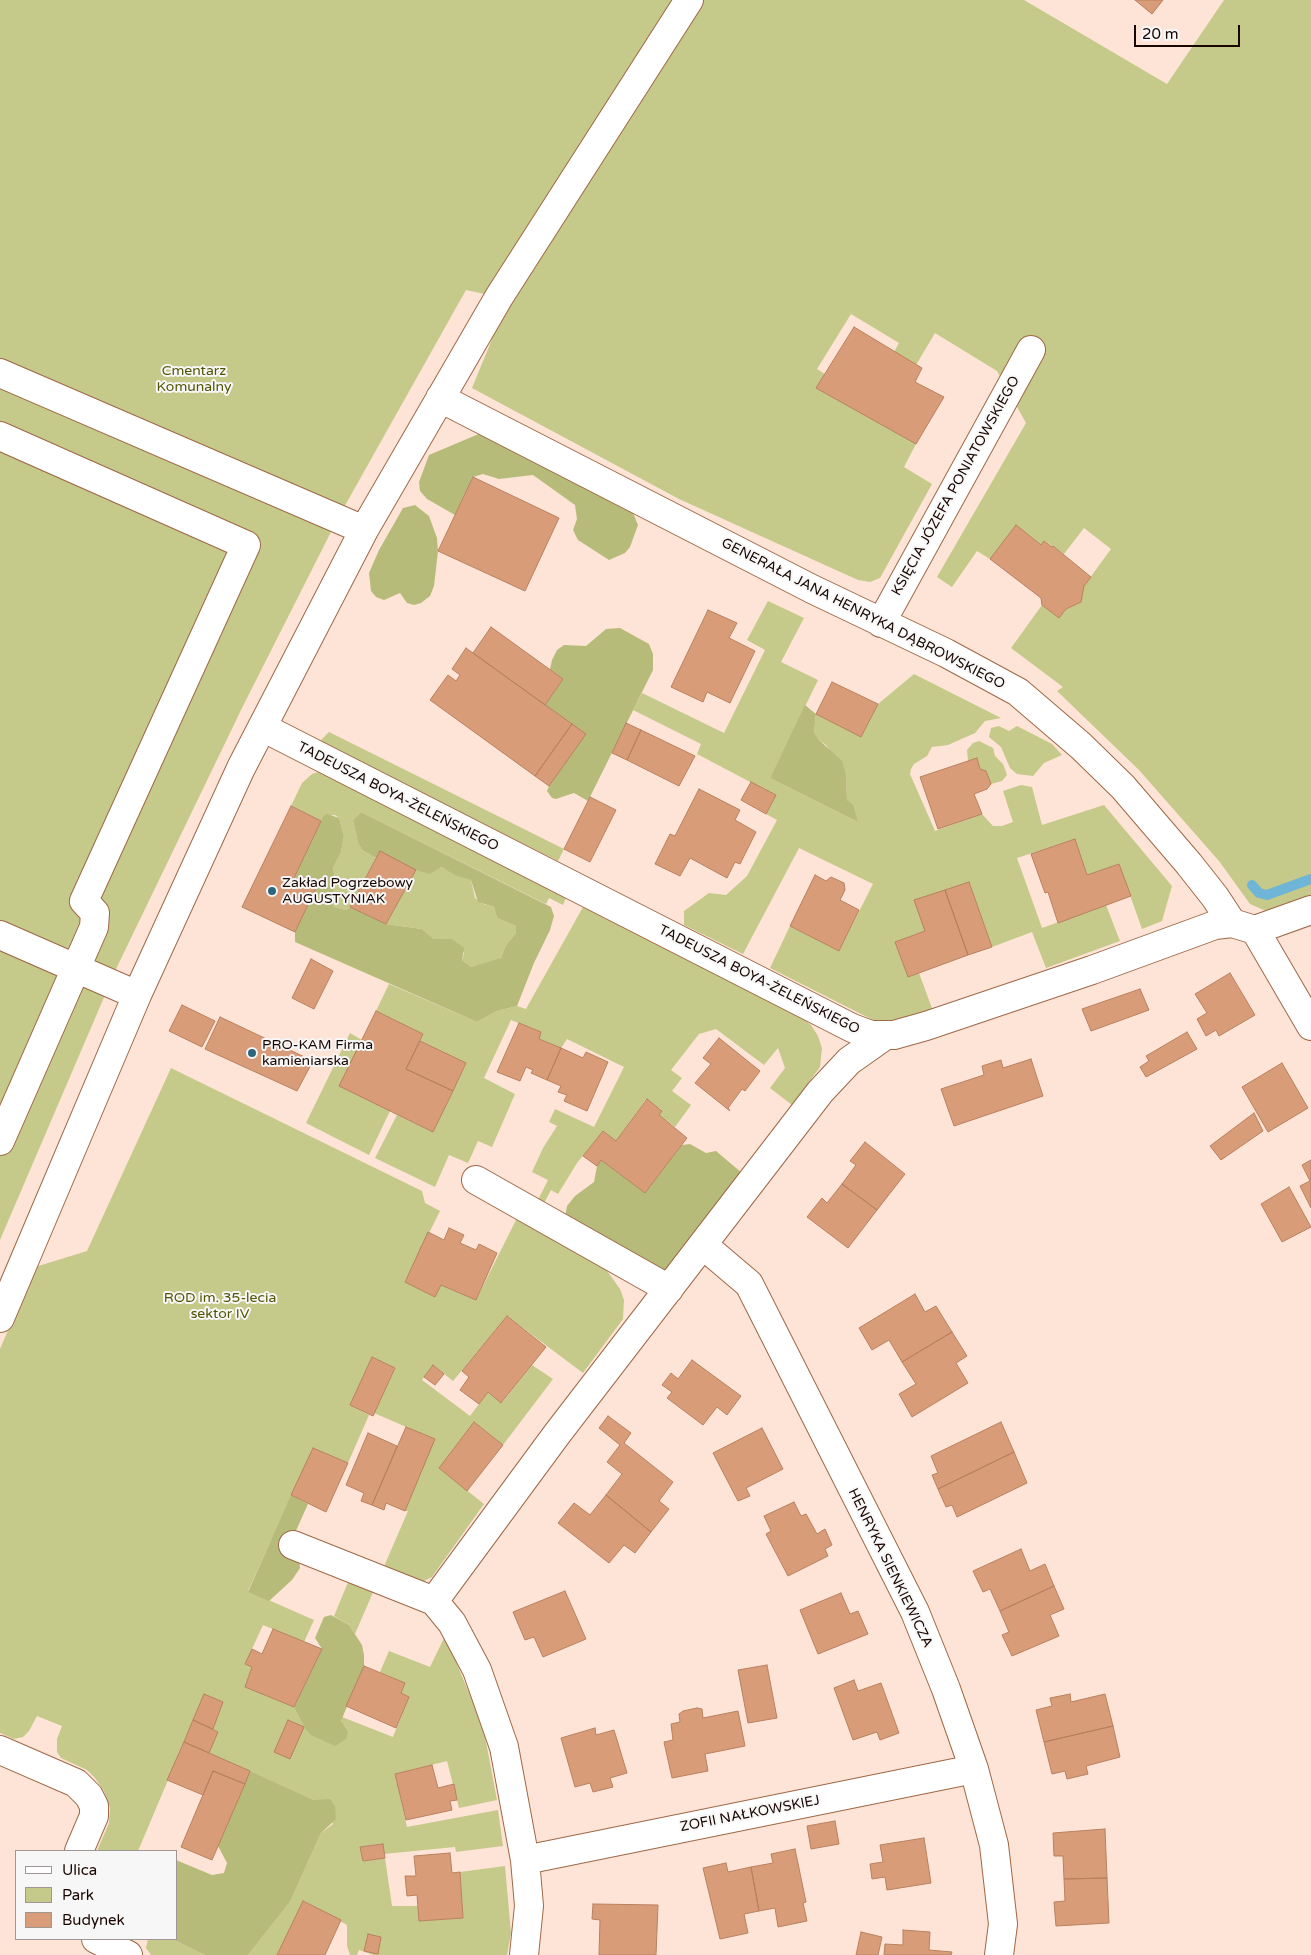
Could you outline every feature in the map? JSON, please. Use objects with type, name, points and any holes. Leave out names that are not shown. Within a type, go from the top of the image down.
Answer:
[{"type":"street","points":[[0,1318],[137,995],[262,727],[364,530],[500,297],[689,0]]},
{"type":"street","name":"KSIĘCIA JÓZEFA PONIATOWSKIEGO","points":[[881,623],[1031,350]]},
{"type":"street","points":[[0,373],[364,530]]},
{"type":"street","name":"GENERAŁA JANA HENRYKA DĄBROWSKIEGO","points":[[440,398],[881,623],[988,674],[1037,707],[1123,787],[1215,897],[1244,926],[1311,1026]]},
{"type":"street","points":[[0,436],[246,545],[84,901],[95,913],[94,927],[0,1141]]},
{"type":"street","name":"TADEUSZA BOYA-ŻELEŃSKIEGO","points":[[262,727],[871,1036],[882,1036],[926,1026],[1092,970],[1215,925],[1244,926],[1311,910]]},
{"type":"street","points":[[0,936],[77,967],[137,995]]},
{"type":"street","points":[[434,1601],[557,1434],[825,1086],[850,1061],[882,1036]]},
{"type":"street","points":[[476,1180],[669,1289]]},
{"type":"street","name":"HENRYKA SIENKIEWICZA","points":[[703,1245],[749,1284],[915,1612],[946,1689],[974,1769],[994,1845],[1002,1924],[999,1955]]},
{"type":"street","points":[[293,1545],[434,1601],[456,1629],[477,1670],[504,1747],[525,1860],[528,1906],[524,1955]]},
{"type":"street","points":[[0,1750],[76,1783],[89,1796],[94,1806],[94,1816],[80,1850]]},
{"type":"street","name":"ZOFII NAŁKOWSKIEJ","points":[[525,1860],[974,1769]]},
{"type":"street","points":[[98,1940],[128,1955]]},
{"type":"green space","name":"Cmentarz Komunalny","points":[[0,0],[1024,0],[1167,84],[1224,0],[1311,0],[1311,896],[1266,911],[1250,904],[1219,861],[1139,770],[1057,691],[1063,687],[1011,648],[1042,605],[1059,618],[1066,609],[1081,602],[1084,586],[1111,549],[1084,528],[1064,554],[1045,541],[1041,545],[1016,526],[990,559],[977,551],[952,587],[937,577],[1026,423],[997,371],[935,333],[916,365],[894,352],[899,343],[851,314],[817,369],[825,374],[817,388],[916,444],[904,467],[932,484],[880,578],[870,582],[858,580],[679,499],[472,388],[525,259],[499,297],[466,290],[338,518],[242,708],[117,967],[0,1240]]},
{"type":"green space","points":[[481,433],[623,504],[633,513],[638,525],[630,547],[625,553],[609,560],[578,540],[573,530],[577,519],[575,505],[533,475],[499,479],[483,474],[473,477],[455,515],[427,499],[420,491],[419,482],[429,455]]},
{"type":"green space","points":[[415,505],[429,516],[437,538],[438,551],[434,586],[430,596],[421,603],[414,605],[407,603],[400,593],[384,600],[376,597],[371,591],[369,573],[379,550],[403,508]]},
{"type":"green space","points":[[768,601],[804,618],[781,662],[818,680],[770,778],[858,822],[847,800],[846,775],[826,745],[819,740],[814,732],[816,714],[861,737],[878,704],[914,674],[1001,718],[985,721],[975,733],[948,745],[932,747],[927,756],[914,764],[911,769],[910,774],[935,831],[982,814],[993,826],[1002,826],[1013,822],[1003,791],[1021,785],[1032,787],[1042,825],[1104,805],[1172,886],[1162,921],[1142,929],[1119,864],[1087,875],[1075,839],[1017,858],[1042,928],[1106,905],[1120,941],[1046,968],[1032,932],[992,947],[969,882],[945,890],[925,931],[895,942],[908,977],[919,973],[933,1011],[890,1024],[877,1022],[770,968],[790,926],[839,951],[873,884],[799,848],[743,954],[684,925],[684,911],[709,893],[726,895],[747,876],[777,820],[766,814],[775,795],[697,754],[701,744],[633,710],[642,693],[724,733],[765,650],[747,640]]},
{"type":"green space","points":[[620,628],[649,644],[653,654],[653,670],[588,801],[574,793],[556,799],[552,798],[547,791],[549,786],[585,734],[545,705],[563,679],[550,669],[552,660],[557,650],[564,645],[586,646],[606,629]]},
{"type":"green space","points":[[805,705],[816,714],[814,732],[819,740],[842,761],[846,775],[847,800],[853,805],[858,822],[770,778]]},
{"type":"green space","points":[[999,726],[1009,731],[1017,726],[1052,744],[1062,755],[1044,763],[1033,776],[1017,774],[1010,768],[1001,747],[989,737],[991,728]]},
{"type":"green space","points":[[329,732],[564,849],[558,861],[319,742]]},
{"type":"green space","points":[[979,741],[993,748],[995,756],[1003,764],[1007,775],[1002,781],[991,784],[986,771],[980,769],[977,758],[968,761],[967,750],[973,743]]},
{"type":"green space","points":[[318,772],[566,898],[563,905],[549,898],[546,904],[361,812],[353,820],[358,843],[362,850],[376,858],[350,907],[346,910],[334,907],[331,898],[336,884],[333,868],[341,852],[344,836],[339,818],[335,815],[323,816],[321,821],[291,806],[302,783],[312,774]]},
{"type":"green space","points":[[361,812],[551,907],[554,916],[550,930],[534,963],[517,1006],[497,1011],[477,1022],[295,942],[295,932],[316,888],[294,878],[323,816],[327,814],[339,818],[344,836],[341,852],[333,868],[336,885],[331,898],[334,907],[346,910],[350,907],[386,924],[422,929],[434,939],[452,939],[464,948],[462,960],[471,967],[501,958],[506,945],[516,933],[516,926],[497,918],[494,907],[478,902],[471,880],[457,876],[441,867],[430,874],[416,870],[380,852],[376,858],[362,850],[358,843],[353,820]]},
{"type":"green space","points":[[440,867],[471,880],[475,898],[483,904],[494,907],[497,918],[516,926],[516,933],[506,945],[501,958],[497,961],[471,967],[462,960],[464,953],[452,939],[434,939],[422,929],[386,924],[416,870],[434,871]]},
{"type":"green space","points":[[583,907],[801,1017],[811,1025],[818,1036],[822,1048],[820,1067],[792,1105],[770,1088],[785,1068],[778,1048],[764,1065],[716,1029],[699,1034],[671,1070],[682,1078],[672,1091],[691,1105],[675,1127],[659,1115],[662,1110],[646,1099],[616,1141],[603,1131],[577,1163],[558,1194],[551,1190],[543,1205],[537,1202],[548,1180],[532,1172],[543,1148],[557,1126],[549,1122],[555,1109],[594,1127],[624,1067],[567,1039],[561,1048],[539,1039],[541,1032],[511,1020],[484,1078],[515,1094],[492,1147],[478,1141],[468,1163],[449,1155],[435,1187],[375,1158],[397,1115],[433,1132],[466,1064],[420,1041],[423,1034],[376,1011],[389,984],[477,1022],[497,1011],[517,1006],[526,1009]]},
{"type":"green space","points":[[350,1033],[362,1040],[390,1111],[369,1155],[306,1123]]},
{"type":"green space","name":"ROD im. 35-lecia sektor IV","points":[[171,1068],[422,1191],[425,1203],[440,1211],[405,1281],[435,1297],[441,1285],[476,1300],[517,1218],[605,1268],[620,1289],[624,1300],[623,1319],[583,1373],[507,1316],[453,1381],[433,1365],[422,1380],[470,1416],[488,1392],[502,1403],[532,1365],[553,1379],[503,1445],[474,1422],[439,1468],[484,1504],[432,1577],[418,1584],[382,1571],[408,1511],[405,1511],[434,1439],[374,1413],[395,1368],[372,1357],[350,1405],[369,1415],[348,1463],[313,1448],[248,1591],[314,1620],[304,1642],[263,1625],[245,1664],[252,1667],[245,1687],[294,1707],[304,1727],[341,1722],[342,1717],[393,1737],[409,1697],[401,1693],[404,1683],[380,1672],[389,1651],[430,1667],[445,1636],[483,1726],[497,1800],[459,1808],[447,1761],[395,1774],[407,1827],[498,1810],[503,1846],[456,1852],[455,1847],[384,1854],[382,1844],[360,1847],[363,1861],[385,1858],[392,1906],[418,1906],[420,1921],[463,1918],[460,1872],[505,1866],[511,1933],[507,1955],[373,1955],[359,1950],[357,1955],[350,1955],[347,1946],[347,1925],[304,1901],[277,1955],[248,1955],[290,1902],[321,1833],[333,1824],[321,1801],[314,1800],[209,1753],[218,1732],[213,1729],[223,1702],[204,1695],[138,1850],[97,1850],[109,1823],[110,1808],[104,1791],[95,1778],[87,1770],[61,1758],[57,1752],[57,1739],[62,1726],[37,1716],[29,1731],[23,1737],[14,1739],[0,1733],[0,1349],[35,1267],[87,1251]]},
{"type":"green space","points":[[690,1144],[706,1153],[716,1151],[742,1173],[664,1272],[565,1217],[567,1206],[575,1196],[594,1182],[597,1166],[601,1160],[645,1193],[682,1145]]},
{"type":"green space","points":[[291,1495],[308,1504],[290,1544],[299,1559],[300,1568],[292,1580],[269,1601],[248,1592]]},
{"type":"green space","points":[[349,1580],[374,1590],[355,1634],[349,1625],[334,1616]]},
{"type":"green space","points":[[331,1615],[349,1625],[362,1645],[364,1655],[364,1666],[341,1721],[348,1732],[346,1739],[335,1746],[311,1735],[304,1727],[294,1707],[322,1649],[315,1638],[324,1617]]},
{"type":"green space","points":[[250,1771],[314,1800],[330,1799],[335,1806],[336,1819],[321,1833],[290,1902],[248,1955],[205,1955],[174,1940],[178,1940],[178,1861],[212,1875],[224,1873],[227,1863],[218,1846]]},
{"type":"green space","points":[[148,1940],[174,1940],[205,1955],[151,1955],[146,1948]]},
{"type":"building","points":[[1135,0],[1163,0],[1152,14]]},
{"type":"building","points":[[854,327],[922,368],[915,382],[944,397],[916,444],[816,388]]},
{"type":"building","points":[[473,477],[559,518],[525,591],[438,551]]},
{"type":"building","points":[[1016,525],[1041,545],[1044,541],[1053,546],[1091,577],[1084,586],[1081,602],[1066,609],[1059,618],[1042,605],[1041,598],[990,559]]},
{"type":"building","points":[[708,610],[737,623],[729,638],[755,651],[730,703],[707,692],[703,702],[671,687]]},
{"type":"building","points":[[491,627],[563,679],[545,705],[473,653]]},
{"type":"building","points":[[466,648],[572,724],[535,776],[430,700],[448,675],[456,681],[460,675],[452,669]]},
{"type":"building","points":[[832,682],[878,704],[861,737],[816,714]]},
{"type":"building","points":[[626,723],[641,730],[627,760],[612,753]]},
{"type":"building","points":[[572,724],[586,734],[549,786],[535,776]]},
{"type":"building","points":[[641,730],[695,756],[679,786],[627,760]]},
{"type":"building","points":[[977,758],[980,769],[986,771],[991,784],[987,789],[974,794],[982,814],[938,829],[920,777]]},
{"type":"building","points":[[751,782],[776,795],[766,814],[741,800]]},
{"type":"building","points":[[699,789],[740,810],[735,820],[756,832],[740,864],[735,862],[727,878],[690,858],[680,876],[655,864],[670,834],[675,836]]},
{"type":"building","points":[[590,797],[616,810],[590,862],[564,849]]},
{"type":"building","points":[[291,806],[321,821],[294,878],[316,888],[295,932],[242,907]]},
{"type":"building","points":[[1075,839],[1087,875],[1119,864],[1131,896],[1058,923],[1048,892],[1045,893],[1031,854]]},
{"type":"building","points":[[380,851],[416,870],[386,924],[350,907]]},
{"type":"building","points":[[815,875],[826,881],[831,877],[844,883],[845,890],[840,900],[859,910],[839,951],[790,926]]},
{"type":"building","points":[[969,882],[992,947],[968,955],[945,890]]},
{"type":"building","points":[[945,890],[968,955],[908,977],[895,942],[925,931],[914,900]]},
{"type":"building","points":[[311,959],[333,971],[314,1009],[292,998]]},
{"type":"building","points":[[1230,973],[1255,1015],[1219,1036],[1216,1030],[1206,1036],[1197,1019],[1207,1013],[1195,994]]},
{"type":"building","points":[[1140,989],[1149,1010],[1091,1031],[1082,1009]]},
{"type":"building","points":[[182,1005],[215,1021],[202,1047],[169,1031]]},
{"type":"building","points":[[376,1011],[423,1034],[406,1069],[453,1091],[433,1132],[339,1086]]},
{"type":"building","points":[[220,1017],[313,1061],[297,1091],[205,1049]]},
{"type":"building","points":[[519,1023],[541,1032],[539,1039],[561,1048],[547,1080],[531,1073],[533,1070],[526,1067],[520,1081],[497,1072]]},
{"type":"building","points":[[1187,1032],[1197,1049],[1146,1077],[1140,1067],[1149,1061],[1146,1056]]},
{"type":"building","points":[[719,1038],[760,1071],[745,1091],[742,1089],[728,1108],[730,1111],[695,1083],[711,1064],[703,1058]]},
{"type":"building","points":[[420,1041],[466,1063],[453,1091],[406,1069]]},
{"type":"building","points":[[561,1048],[583,1058],[586,1052],[608,1062],[587,1111],[564,1101],[567,1095],[558,1092],[561,1086],[547,1080]]},
{"type":"building","points":[[1031,1059],[1043,1096],[954,1126],[941,1089],[984,1075],[982,1066],[1001,1060],[1003,1068]]},
{"type":"building","points":[[1282,1063],[1308,1108],[1268,1132],[1242,1087]]},
{"type":"building","points":[[647,1099],[662,1111],[659,1115],[687,1138],[645,1193],[601,1160],[597,1166],[583,1156],[603,1131],[616,1141]]},
{"type":"building","points":[[1254,1113],[1263,1131],[1221,1160],[1210,1146]]},
{"type":"building","points":[[865,1142],[905,1174],[877,1210],[842,1184],[856,1165],[850,1161]]},
{"type":"building","points":[[1311,1160],[1311,1208],[1300,1186],[1310,1181],[1302,1165]]},
{"type":"building","points":[[842,1184],[877,1210],[848,1248],[807,1217],[822,1198],[827,1203]]},
{"type":"building","points":[[1289,1187],[1311,1227],[1282,1242],[1261,1204]]},
{"type":"building","points":[[449,1228],[464,1235],[460,1243],[476,1250],[479,1244],[497,1253],[476,1300],[441,1285],[435,1297],[405,1282],[428,1232],[444,1240]]},
{"type":"building","points":[[915,1294],[925,1312],[936,1306],[952,1332],[902,1362],[889,1340],[872,1350],[859,1328]]},
{"type":"building","points":[[507,1316],[546,1347],[501,1403],[488,1392],[479,1404],[460,1390],[469,1377],[462,1371]]},
{"type":"building","points":[[952,1332],[967,1356],[956,1363],[968,1383],[912,1417],[899,1394],[916,1384],[902,1362]]},
{"type":"building","points":[[372,1357],[395,1368],[373,1416],[350,1405]]},
{"type":"building","points":[[692,1360],[741,1396],[727,1415],[717,1407],[703,1425],[667,1398],[672,1392],[662,1385],[671,1373],[678,1379]]},
{"type":"building","points":[[433,1365],[444,1374],[435,1385],[424,1377]]},
{"type":"building","points":[[608,1416],[631,1433],[624,1443],[673,1482],[659,1501],[669,1509],[651,1532],[606,1495],[622,1474],[607,1462],[620,1445],[599,1428]]},
{"type":"building","points":[[474,1422],[503,1445],[467,1491],[439,1468]]},
{"type":"building","points":[[1001,1422],[1014,1452],[938,1489],[932,1475],[938,1473],[931,1456]]},
{"type":"building","points":[[406,1427],[435,1439],[405,1511],[386,1503],[384,1510],[372,1505]]},
{"type":"building","points":[[762,1428],[783,1469],[746,1488],[750,1496],[738,1501],[713,1453]]},
{"type":"building","points":[[368,1433],[397,1446],[372,1505],[361,1501],[364,1493],[346,1485]]},
{"type":"building","points":[[313,1448],[348,1463],[326,1512],[291,1495]]},
{"type":"building","points":[[1014,1452],[1027,1483],[957,1517],[952,1505],[946,1507],[938,1489]]},
{"type":"building","points":[[606,1495],[651,1532],[635,1553],[624,1545],[609,1563],[558,1523],[574,1503],[590,1515]]},
{"type":"building","points":[[794,1502],[801,1516],[806,1514],[817,1534],[825,1529],[832,1545],[825,1549],[828,1556],[788,1576],[766,1534],[771,1531],[764,1516]]},
{"type":"building","points":[[1021,1549],[1030,1571],[1045,1564],[1054,1586],[1000,1611],[990,1589],[983,1592],[973,1571]]},
{"type":"building","points":[[1054,1586],[1064,1609],[1050,1615],[1059,1636],[1012,1656],[1002,1635],[1009,1632],[1000,1611]]},
{"type":"building","points":[[565,1591],[586,1639],[543,1657],[534,1637],[525,1640],[513,1612]]},
{"type":"building","points":[[841,1593],[850,1614],[858,1611],[868,1634],[818,1654],[800,1610]]},
{"type":"building","points":[[273,1629],[322,1649],[294,1707],[245,1687],[252,1667],[245,1664],[252,1649],[262,1654]]},
{"type":"building","points":[[767,1665],[777,1718],[748,1723],[738,1670]]},
{"type":"building","points":[[364,1666],[405,1683],[401,1693],[409,1697],[396,1728],[346,1706]]},
{"type":"building","points":[[854,1680],[858,1691],[881,1683],[899,1733],[880,1740],[877,1732],[853,1740],[834,1688]]},
{"type":"building","points":[[204,1694],[223,1702],[213,1729],[193,1720]]},
{"type":"building","points":[[1070,1694],[1071,1702],[1105,1694],[1113,1726],[1044,1742],[1036,1710],[1052,1706],[1050,1698]]},
{"type":"building","points":[[697,1708],[702,1709],[703,1718],[738,1711],[745,1746],[705,1754],[708,1771],[672,1778],[664,1742],[673,1740],[671,1724],[680,1722],[679,1714],[683,1711]]},
{"type":"building","points":[[193,1720],[218,1732],[209,1753],[184,1742]]},
{"type":"building","points":[[288,1720],[304,1727],[290,1759],[274,1752]]},
{"type":"building","points":[[1113,1726],[1120,1757],[1086,1766],[1088,1774],[1067,1779],[1065,1771],[1052,1774],[1044,1742]]},
{"type":"building","points":[[595,1728],[596,1735],[614,1730],[627,1773],[610,1778],[613,1787],[593,1792],[590,1783],[575,1787],[561,1738]]},
{"type":"building","points":[[184,1742],[250,1771],[245,1784],[213,1771],[203,1795],[167,1780]]},
{"type":"building","points":[[432,1765],[438,1788],[454,1784],[457,1800],[450,1801],[452,1810],[406,1820],[395,1774]]},
{"type":"building","points":[[213,1771],[245,1784],[212,1860],[181,1847]]},
{"type":"building","points":[[835,1821],[839,1844],[811,1849],[807,1826]]},
{"type":"building","points":[[1105,1829],[1107,1878],[1064,1879],[1063,1856],[1054,1856],[1053,1833]]},
{"type":"building","points":[[924,1838],[931,1883],[887,1890],[885,1877],[872,1879],[870,1864],[883,1862],[880,1845]]},
{"type":"building","points":[[383,1844],[385,1858],[363,1861],[360,1847]]},
{"type":"building","points":[[795,1849],[806,1902],[803,1903],[807,1921],[778,1927],[775,1908],[759,1911],[751,1867],[773,1863],[771,1854]]},
{"type":"building","points":[[450,1853],[452,1873],[460,1872],[463,1918],[419,1921],[417,1895],[407,1896],[405,1876],[416,1876],[414,1856]]},
{"type":"building","points":[[726,1863],[728,1872],[751,1867],[759,1911],[744,1914],[748,1933],[720,1939],[703,1868]]},
{"type":"building","points":[[1107,1878],[1109,1923],[1056,1926],[1054,1902],[1065,1901],[1064,1879]]},
{"type":"building","points":[[303,1901],[341,1920],[325,1955],[277,1955]]},
{"type":"building","points":[[593,1904],[658,1905],[656,1955],[599,1955],[600,1920],[592,1919]]},
{"type":"building","points":[[903,1930],[930,1932],[929,1950],[952,1952],[951,1955],[884,1955],[885,1944],[903,1945]]},
{"type":"building","points":[[861,1932],[882,1937],[878,1955],[856,1955]]},
{"type":"building","points":[[368,1934],[381,1937],[378,1954],[364,1951]]},
{"type":"waterway","points":[[1252,885],[1259,893],[1267,895],[1311,879]]},
{"type":"place","name":"Zakład Pogrzebowy AUGUSTYNIAK","points":[[272,891]]},
{"type":"place","name":"PRO-KAM Firma kamieniarska","points":[[252,1053]]}]
